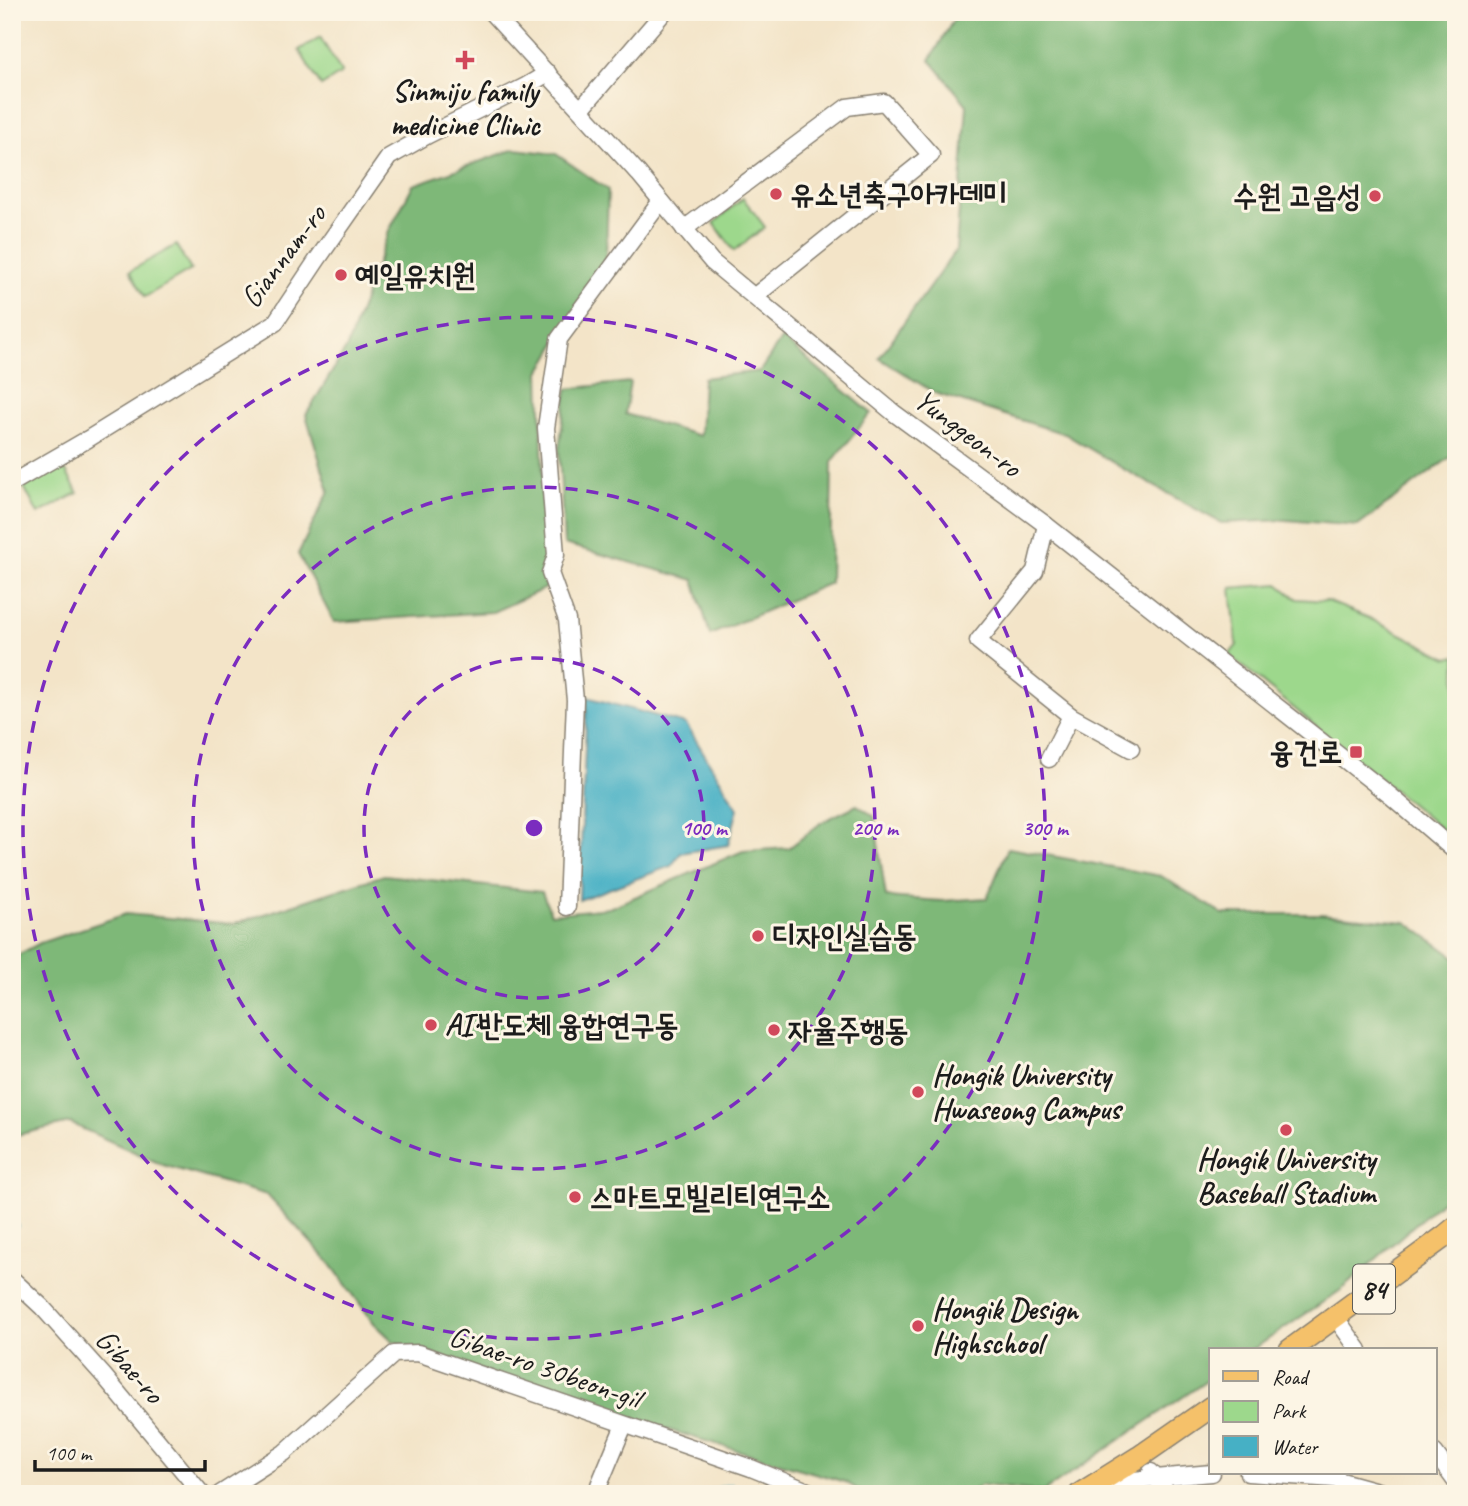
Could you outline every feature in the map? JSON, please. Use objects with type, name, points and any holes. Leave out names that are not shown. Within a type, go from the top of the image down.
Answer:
[{"type":"main road","name":"84","points":[[1293,1348],[1456,1227]]},
{"type":"main road","points":[[1088,1488],[1139,1457],[1209,1408]]},
{"type":"street","name":"Yunggeon-ro","points":[[491,12],[581,109],[712,262],[894,413],[1046,525],[1392,797],[1456,852]]},
{"type":"street","points":[[581,109],[664,12]]},
{"type":"street","name":"Giannam-ro","points":[[12,484],[275,323],[389,157],[548,73]]},
{"type":"street","points":[[684,229],[847,107],[884,102],[931,155],[755,296]]},
{"type":"street","points":[[567,906],[575,700],[567,620],[550,572],[556,555],[546,428],[559,339],[661,201]]},
{"type":"street","points":[[1046,525],[1035,571],[978,641],[1071,716],[1131,749]]},
{"type":"street","points":[[1049,759],[1071,716]]},
{"type":"street","name":"Gibae-ro","points":[[12,1279],[42,1307],[104,1376],[202,1494]]},
{"type":"street","points":[[1336,1318],[1358,1348]]},
{"type":"street","name":"Gibae-ro 30beon-gil","points":[[220,1494],[284,1453],[394,1354],[418,1353],[751,1468],[815,1494]]},
{"type":"street","points":[[602,1494],[599,1485],[624,1425]]},
{"type":"street","points":[[1436,1454],[1456,1482]]},
{"type":"street","points":[[1139,1457],[1168,1494]]},
{"type":"street","points":[[1088,1488],[1209,1473]]},
{"type":"street","points":[[1262,1474],[1334,1479],[1388,1494]]},
{"type":"green space","points":[[958,12],[1456,12],[1456,453],[1358,526],[1286,520],[1221,523],[1065,434],[935,393],[879,358],[956,250],[967,105],[930,60]]},
{"type":"green space","points":[[320,37],[342,73],[321,86],[299,50]]},
{"type":"green space","points":[[515,149],[556,154],[608,190],[606,258],[540,372],[546,588],[493,612],[334,622],[298,554],[329,491],[306,415],[347,347],[389,231],[413,185]]},
{"type":"green space","points":[[743,198],[765,227],[734,251],[714,223]]},
{"type":"green space","points":[[176,245],[191,270],[145,297],[130,271]]},
{"type":"green space","points":[[782,338],[871,413],[832,462],[830,583],[710,635],[694,580],[564,544],[559,449],[567,389],[630,382],[625,414],[700,436],[703,378],[760,371]]},
{"type":"green space","points":[[63,466],[78,493],[38,514],[24,487]]},
{"type":"green space","points":[[1278,584],[1297,599],[1327,601],[1369,618],[1448,658],[1456,656],[1456,841],[1229,655],[1237,645],[1231,588]]},
{"type":"green space","points":[[857,805],[874,816],[886,897],[942,901],[987,898],[1008,848],[1161,876],[1223,914],[1320,914],[1406,922],[1456,958],[1456,1188],[1341,1290],[1255,1348],[1209,1348],[1209,1379],[1043,1492],[982,1485],[967,1494],[866,1494],[845,1482],[577,1403],[393,1341],[374,1323],[330,1263],[267,1195],[163,1165],[70,1123],[12,1136],[12,958],[40,943],[126,914],[234,924],[384,875],[542,892],[551,914],[609,908],[743,851],[789,848],[822,822]]},
{"type":"water","points":[[587,697],[686,724],[738,809],[728,845],[681,853],[671,866],[579,900]]},
{"type":"waterway","points":[[12,1219],[17,1226]]},
{"type":"waterway","points":[[712,1494],[719,1488],[731,1485]]},
{"type":"waterway","points":[[830,1491],[856,1494]]},
{"type":"place","name":"Sinmiju family medicine Clinic","points":[[465,60]]},
{"type":"place","name":"유소년축구아카데미","points":[[776,194]]},
{"type":"place","name":"수원 고읍성","points":[[1375,196]]},
{"type":"place","name":"예일유치원","points":[[341,275]]},
{"type":"place","name":"융건로","points":[[1356,752]]},
{"type":"place","name":"디자인실습동","points":[[758,936]]},
{"type":"place","name":"AI·반도체 융합연구동","points":[[431,1025]]},
{"type":"place","name":"자율주행동","points":[[774,1030]]},
{"type":"place","name":"Hongik University Hwaseong Campus","points":[[918,1092]]},
{"type":"place","name":"Hongik University Baseball Stadium","points":[[1286,1130]]},
{"type":"place","name":"스마트모빌리티연구소","points":[[575,1197]]},
{"type":"place","name":"Hongik Design Highschool","points":[[918,1326]]}]
